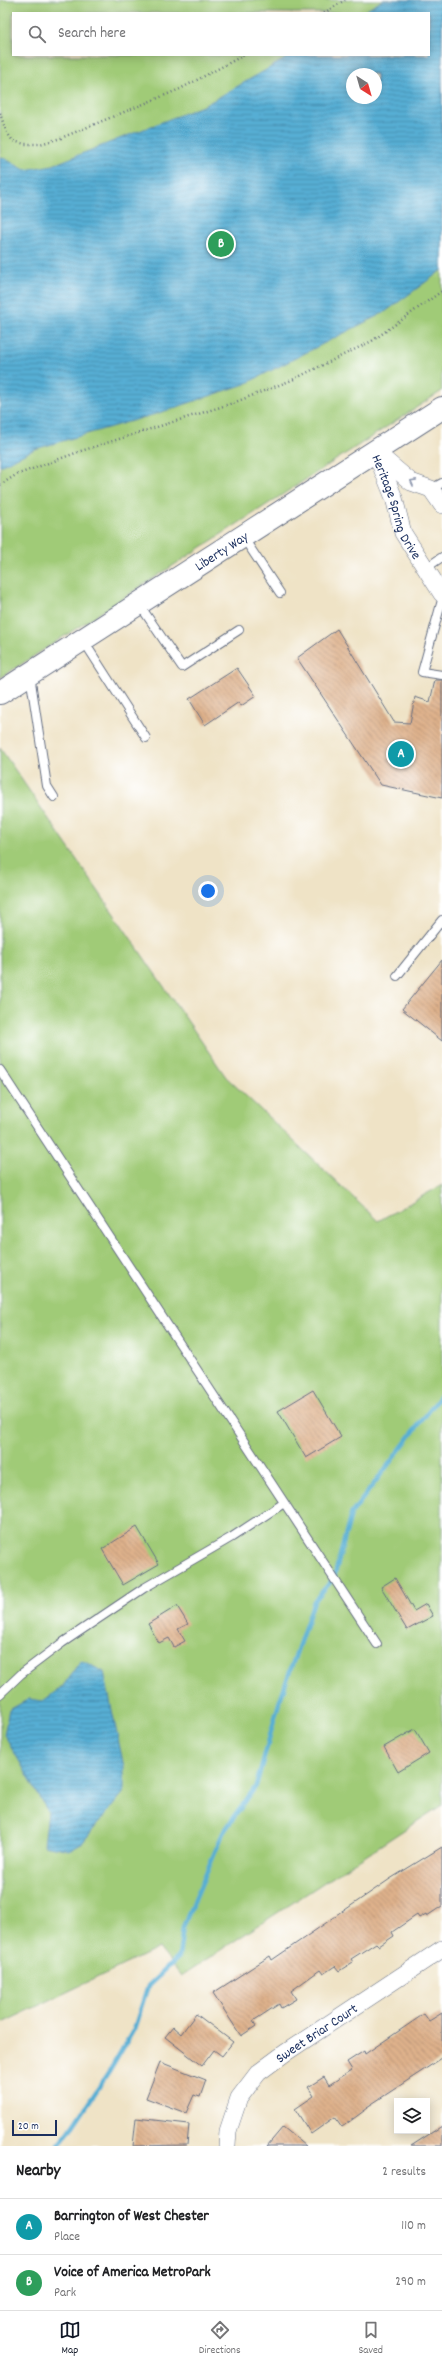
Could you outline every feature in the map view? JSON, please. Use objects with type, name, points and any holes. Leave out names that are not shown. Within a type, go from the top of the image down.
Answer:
[{"type":"main road","name":"Liberty Way","points":[[0,693],[442,408]]},
{"type":"street","name":"Heritage Spring Drive","points":[[375,451],[411,482],[437,486],[442,505]]},
{"type":"street","name":"Heritage Spring Drive","points":[[375,451],[394,498],[403,533],[442,594]]},
{"type":"street","name":"Sweet Briar Court","points":[[226,2146],[228,2132],[239,2098],[258,2073],[285,2053],[442,1949]]},
{"type":"lane","points":[[242,537],[280,593]]},
{"type":"lane","points":[[426,568],[442,557]]},
{"type":"lane","points":[[442,600],[422,672],[442,674]]},
{"type":"lane","points":[[139,603],[182,667],[239,630]]},
{"type":"lane","points":[[83,639],[146,738]]},
{"type":"lane","points":[[30,674],[47,786],[54,797]]},
{"type":"lane","points":[[397,976],[442,920]]},
{"type":"lane","points":[[0,1070],[377,1644]]},
{"type":"lane","points":[[0,1694],[21,1674],[68,1639],[144,1588],[232,1537],[284,1503]]},
{"type":"path","points":[[326,12],[345,0]]},
{"type":"path","points":[[0,113],[6,131],[13,141],[25,144],[40,144],[61,138],[180,89],[242,56]]},
{"type":"path","points":[[0,485],[16,476],[81,451],[233,403],[292,380],[372,341],[442,290]]},
{"type":"green space","points":[[0,0],[442,0],[442,391],[0,678]]},
{"type":"green space","points":[[0,748],[226,1077],[378,1221],[442,1185],[442,1805],[181,1976],[159,1948],[0,2024]]},
{"type":"water","points":[[383,0],[442,0],[442,270],[385,312],[245,384],[159,413],[35,449],[0,466],[0,156],[25,170],[53,165],[205,105],[290,56],[430,56],[430,12],[364,12]]},
{"type":"water","points":[[81,1660],[104,1672],[124,1767],[124,1792],[83,1842],[69,1850],[44,1845],[48,1812],[4,1734],[9,1710],[29,1699],[43,1701],[63,1686]]},
{"type":"building","points":[[337,629],[394,722],[410,723],[415,697],[430,702],[435,680],[442,680],[442,798],[381,785],[297,658]]},
{"type":"building","points":[[237,668],[256,696],[241,706],[239,702],[205,725],[189,699]]},
{"type":"building","points":[[442,960],[442,1041],[402,1009]]},
{"type":"building","points":[[313,1390],[341,1437],[306,1458],[278,1411]]},
{"type":"building","points":[[137,1527],[159,1564],[123,1585],[102,1549]]},
{"type":"building","points":[[395,1578],[414,1611],[426,1604],[433,1616],[407,1630],[381,1587]]},
{"type":"building","points":[[177,1606],[188,1624],[178,1629],[185,1641],[174,1647],[169,1638],[159,1643],[148,1624]]},
{"type":"building","points":[[415,1729],[429,1753],[398,1772],[384,1747]]},
{"type":"building","points":[[442,1847],[442,1906],[427,1916],[426,1914],[419,1918],[417,1915],[392,1932],[394,1936],[379,1946],[376,1943],[351,1959],[353,1962],[339,1971],[335,1966],[323,1974],[320,1970],[291,1991],[296,1999],[281,2008],[279,2004],[253,2021],[256,2026],[241,2036],[213,1993],[270,1956],[272,1960],[390,1879]]},
{"type":"building","points":[[442,2013],[442,2058],[367,2107],[368,2108],[342,2127],[335,2117],[311,2134],[295,2109],[314,2096],[308,2087],[324,2077],[329,2085],[352,2070],[347,2062],[364,2051],[365,2054],[424,2014],[429,2021]]},
{"type":"building","points":[[196,2014],[233,2042],[222,2056],[214,2050],[202,2066],[165,2037],[173,2027],[181,2034]]},
{"type":"building","points":[[160,2062],[206,2080],[200,2097],[194,2095],[186,2113],[146,2098]]},
{"type":"building","points":[[136,2118],[189,2124],[187,2145],[133,2146]]},
{"type":"building","points":[[442,2126],[442,2146],[411,2146],[430,2134]]},
{"type":"building","points":[[283,2127],[306,2146],[267,2146]]},
{"type":"waterway","points":[[57,2146],[69,2132],[109,2072],[134,2029],[148,1986],[179,1957],[183,1927],[223,1833],[256,1786],[279,1703],[314,1601],[334,1578],[351,1514],[442,1394]]},
{"type":"place","name":"Voice of America MetroPark","points":[[221,244]]},
{"type":"place","name":"Barrington of West Chester","points":[[401,754]]}]
